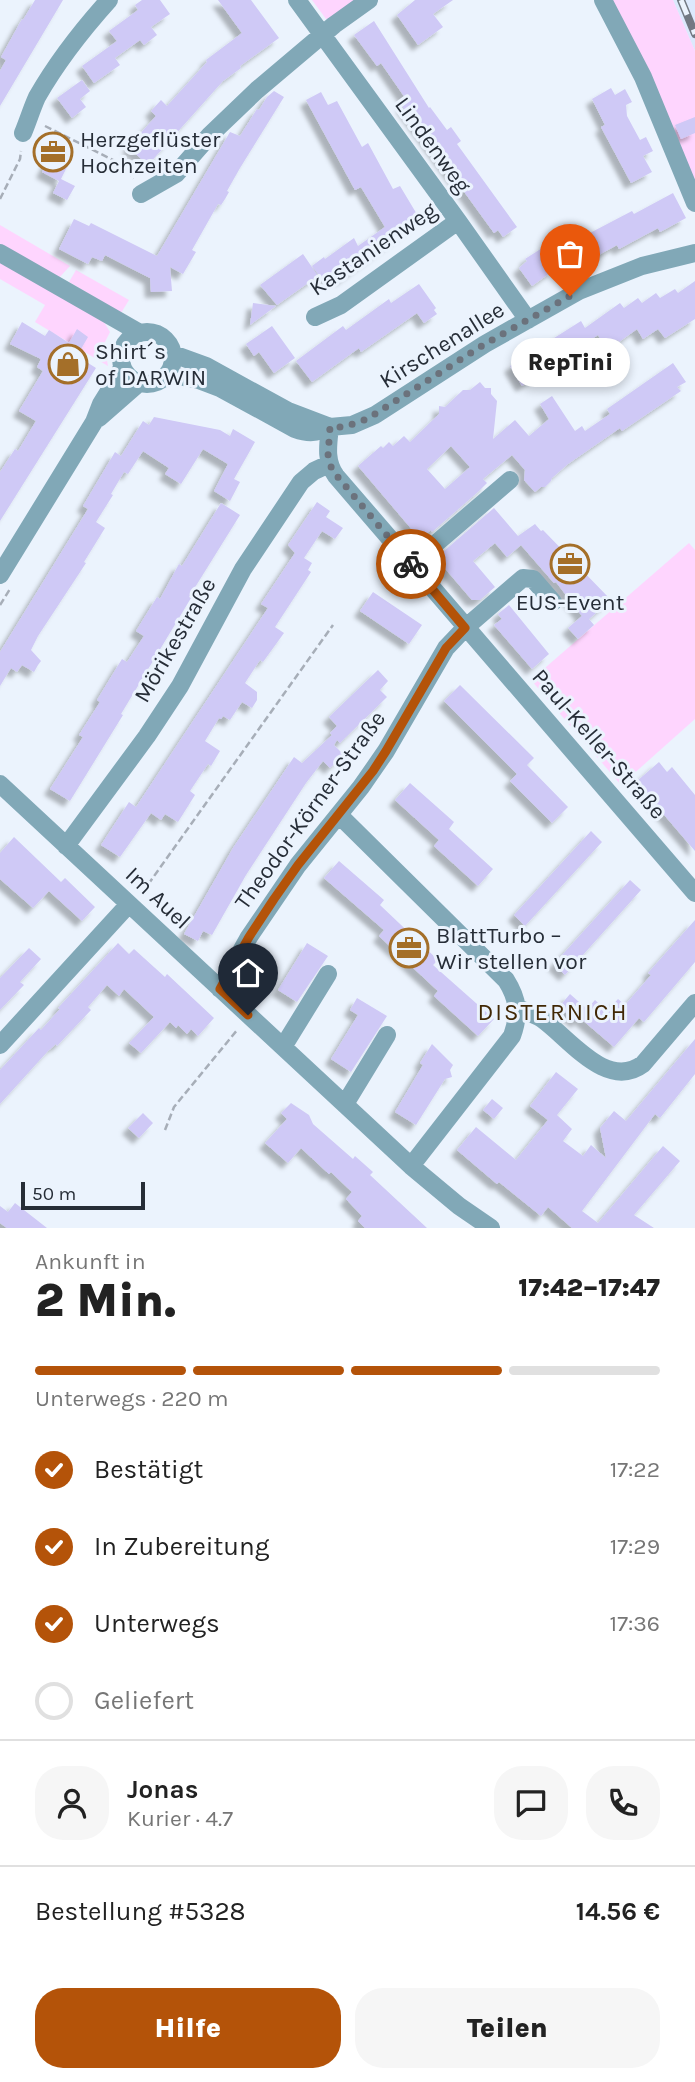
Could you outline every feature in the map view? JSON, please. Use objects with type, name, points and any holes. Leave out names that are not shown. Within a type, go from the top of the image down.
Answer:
[{"type":"street","points":[[26,125],[36,100],[54,70],[108,0]]},
{"type":"street","name":"Lindenweg","points":[[296,0],[528,320]]},
{"type":"street","points":[[141,194],[176,174],[233,111],[322,35],[369,0]]},
{"type":"street","points":[[603,0],[643,76],[695,203]]},
{"type":"street","name":"Kastanienweg","points":[[315,317],[341,305],[458,220]]},
{"type":"street","points":[[0,253],[140,333]]},
{"type":"street","name":"Kirschenallee","points":[[168,374],[199,380],[220,388],[295,429],[308,433],[317,433],[330,427],[344,427],[367,419],[485,344],[579,292],[642,266],[695,253]]},
{"type":"street","points":[[0,575],[94,422],[101,404],[119,375],[122,358],[129,339],[140,333],[159,335],[168,343],[173,362],[168,374],[155,383],[139,383],[129,377],[122,358],[110,324],[93,306]]},
{"type":"street","points":[[173,354],[206,366],[297,416],[330,427],[327,446],[329,464]]},
{"type":"street","points":[[94,422],[139,383]]},
{"type":"street","name":"Paul-Keller-Straße","points":[[329,464],[336,476],[465,628],[695,893]]},
{"type":"street","name":"Mörikestraße","points":[[66,846],[147,736],[174,694],[202,648],[243,569],[271,526],[306,476],[329,464]]},
{"type":"street","points":[[412,564],[510,480]]},
{"type":"street","points":[[465,628],[523,578],[533,579],[553,602]]},
{"type":"street","name":"Theodor-Körner-Straße","points":[[220,989],[274,899],[386,751],[446,648],[465,628]]},
{"type":"street","name":"Im Auel","points":[[0,784],[411,1166],[459,1206],[491,1228]]},
{"type":"street","points":[[339,815],[506,980],[514,993],[517,1008],[515,1027],[505,1045],[411,1166]]},
{"type":"street","points":[[0,1045],[129,904]]},
{"type":"street","points":[[283,1047],[328,974]]},
{"type":"street","points":[[517,1008],[540,1018],[603,1068],[618,1072],[632,1070],[643,1064],[695,1003]]},
{"type":"street","points":[[345,1104],[387,1035]]},
{"type":"path","points":[[0,199],[20,159],[26,125],[127,167],[141,194]]},
{"type":"path","points":[[129,904],[142,894],[333,625]]},
{"type":"path","points":[[165,1130],[174,1107],[248,1015]]},
{"type":"shaded area","points":[[312,0],[356,0],[326,19]]},
{"type":"shaded area","points":[[610,0],[673,0],[695,51],[695,185]]},
{"type":"shaded area","points":[[673,0],[695,0],[695,51]]},
{"type":"shaded area","points":[[0,225],[70,266],[57,280],[0,246]]},
{"type":"shaded area","points":[[0,259],[104,322],[110,332],[104,344],[108,366],[35,322],[45,305],[0,279]]},
{"type":"shaded area","points":[[76,270],[129,300],[121,313],[69,282]]},
{"type":"shaded area","points":[[689,543],[695,550],[695,719],[621,785],[531,680]]},
{"type":"building","points":[[35,0],[63,0],[0,106],[0,71],[6,60],[1,57]]},
{"type":"building","points":[[142,0],[160,0],[170,14],[151,27],[157,35],[144,45],[140,40],[115,58],[120,65],[94,83],[82,66],[117,41],[109,31],[138,10],[135,5]]},
{"type":"building","points":[[218,0],[251,0],[279,38],[223,81],[148,165],[128,147],[156,116],[151,111],[161,100],[167,106],[206,60],[242,33]]},
{"type":"building","points":[[415,0],[453,0],[433,14],[443,27],[418,45],[397,15]]},
{"type":"building","points":[[374,21],[429,108],[447,130],[451,127],[461,141],[457,144],[517,227],[503,237],[498,230],[494,233],[402,106],[408,102],[381,63],[377,66],[354,35]]},
{"type":"building","points":[[82,80],[90,91],[80,99],[86,107],[72,118],[57,98]]},
{"type":"building","points":[[611,88],[615,95],[625,89],[632,102],[626,105],[627,116],[640,140],[646,137],[653,151],[643,156],[652,172],[631,183],[601,127],[605,125],[592,99]]},
{"type":"building","points":[[274,91],[284,97],[240,168],[225,199],[221,205],[218,204],[192,250],[196,252],[183,274],[170,267],[172,291],[151,292],[150,278],[105,255],[102,261],[92,257],[88,264],[59,249],[74,219],[89,226],[91,223],[157,256],[230,132],[240,136],[257,109],[259,110]]},
{"type":"building","points":[[321,92],[328,105],[337,101],[362,147],[368,143],[393,189],[400,186],[421,221],[341,280],[335,272],[323,281],[312,266],[354,238],[358,246],[385,227],[361,187],[355,190],[306,100]]},
{"type":"building","points":[[695,117],[695,133],[681,139],[675,125]]},
{"type":"building","points":[[53,151],[71,159],[61,179],[75,186],[67,200],[53,193],[59,181],[42,172]]},
{"type":"building","points":[[673,193],[686,218],[660,232],[658,228],[619,249],[617,245],[584,263],[576,249],[549,264],[554,270],[532,286],[519,268],[527,261],[525,259],[561,236],[562,239],[569,234],[572,239],[589,230],[590,233]]},
{"type":"building","points":[[303,254],[318,276],[277,305],[260,285]]},
{"type":"building","points":[[695,281],[695,319],[665,338],[658,329],[643,339],[637,329],[606,348],[598,335],[583,345],[580,340],[535,370],[539,375],[522,386],[510,366],[581,321],[585,328],[620,303],[624,308],[638,298],[642,303],[656,293],[660,298],[675,289],[678,293]]},
{"type":"building","points":[[419,284],[436,308],[434,310],[437,314],[424,323],[417,313],[361,352],[359,348],[312,382],[296,361],[343,326],[346,330],[389,299],[391,303]]},
{"type":"building","points":[[253,303],[276,306],[250,325]]},
{"type":"building","points":[[22,322],[45,336],[49,330],[69,343],[77,329],[88,337],[77,356],[96,368],[0,521],[0,472],[15,449],[18,451],[36,421],[19,411],[43,371],[37,367],[41,359],[10,344]]},
{"type":"building","points":[[272,326],[295,358],[274,373],[259,352],[254,356],[246,344]]},
{"type":"building","points":[[673,363],[686,382],[677,387],[681,391],[622,431],[620,428],[568,464],[545,487],[535,492],[524,480],[525,470],[512,455],[483,479],[487,483],[479,491],[432,532],[431,530],[420,539],[358,466],[389,442],[393,446],[404,436],[410,442],[439,414],[439,406],[445,407],[463,390],[470,390],[480,382],[485,388],[491,388],[491,394],[497,401],[493,439],[515,420],[529,436],[549,419],[540,404],[552,396],[575,431],[582,426],[585,431],[610,414],[607,409]],"holes":[[[451,446],[470,467],[445,489],[427,469]]]},
{"type":"building","points":[[154,417],[220,430],[230,436],[233,429],[255,442],[234,479],[240,482],[230,501],[214,491],[228,464],[203,449],[181,484],[165,474],[169,468],[143,451],[128,474],[124,472],[111,494],[113,495],[96,522],[105,528],[31,650],[41,661],[34,672],[22,665],[17,672],[11,668],[0,686],[0,652],[88,509],[83,506],[115,452],[121,456],[143,421],[149,425]]},
{"type":"building","points":[[317,502],[330,511],[326,517],[343,528],[335,539],[322,531],[304,558],[312,563],[308,570],[311,572],[275,627],[284,633],[263,662],[260,660],[245,683],[257,692],[257,700],[252,708],[242,702],[230,720],[223,716],[219,718],[205,741],[220,751],[190,791],[195,795],[178,822],[165,814],[161,820],[151,813],[120,857],[101,845],[129,802],[136,807],[268,608],[261,604],[295,553],[288,545]]},
{"type":"building","points":[[221,503],[240,515],[70,801],[50,789],[83,737],[79,735],[122,659],[127,662],[144,636],[136,631],[157,597],[160,599],[179,564],[182,566]]},
{"type":"building","points":[[494,508],[518,536],[535,524],[543,530],[611,600],[589,619],[594,625],[578,639],[568,628],[582,616],[556,582],[554,583],[521,545],[507,557],[495,543],[473,561],[495,587],[480,600],[472,600],[436,558]]},
{"type":"building","points":[[373,592],[422,625],[409,644],[360,611]]},
{"type":"building","points":[[509,605],[549,654],[532,669],[494,625],[502,619],[498,614]]},
{"type":"building","points":[[378,670],[388,681],[380,690],[387,697],[340,743],[337,740],[334,745],[344,755],[330,768],[323,761],[306,783],[246,875],[212,935],[203,931],[198,941],[184,934],[233,848],[294,757],[302,763],[332,735],[330,733],[337,726],[329,717]]},
{"type":"building","points":[[460,685],[534,758],[527,765],[568,807],[552,823],[510,781],[517,774],[444,701]]},
{"type":"building","points":[[659,762],[667,772],[672,767],[695,795],[695,851],[636,782]]},
{"type":"building","points":[[410,783],[454,822],[449,829],[493,869],[478,886],[434,846],[439,840],[395,800]]},
{"type":"building","points":[[591,831],[602,842],[525,926],[514,915]]},
{"type":"building","points":[[14,837],[61,882],[65,878],[95,907],[82,921],[49,891],[33,908],[0,879],[0,853]]},
{"type":"building","points":[[339,861],[384,900],[380,905],[438,960],[433,965],[494,1019],[478,1036],[434,996],[438,991],[379,936],[384,930],[324,878]]},
{"type":"building","points":[[630,880],[641,890],[565,975],[554,964]]},
{"type":"building","points":[[695,920],[695,962],[644,1022],[639,1018],[614,1047],[580,1018],[577,1022],[559,1007],[570,994],[587,1009],[595,1000],[607,1011],[618,999],[625,1005],[651,975],[648,973]]},
{"type":"building","points":[[118,943],[129,954],[134,949],[165,977],[167,974],[214,1018],[198,1036],[191,1029],[187,1034],[178,1025],[176,1028],[170,1022],[141,1053],[129,1043],[154,1017],[124,989],[119,996],[107,985],[88,1007],[91,1010],[57,1046],[56,1044],[48,1051],[0,1104],[0,1070],[39,1028],[41,1030]]},
{"type":"building","points":[[307,943],[328,956],[297,1002],[278,990]]},
{"type":"building","points":[[29,948],[41,959],[20,982],[24,985],[0,1010],[0,978]]},
{"type":"building","points":[[357,998],[387,1016],[351,1072],[331,1059],[358,1015],[350,1010]]},
{"type":"building","points":[[695,1039],[695,1074],[660,1118],[655,1114],[582,1211],[598,1223],[663,1146],[680,1161],[634,1215],[654,1228],[572,1228],[548,1207],[541,1216],[457,1150],[476,1127],[516,1160],[548,1120],[530,1106],[556,1072],[578,1089],[557,1115],[572,1129],[563,1141],[583,1156],[591,1145],[606,1158],[600,1128],[614,1111],[626,1121]]},
{"type":"building","points":[[432,1044],[453,1065],[450,1070],[452,1077],[445,1079],[416,1125],[395,1112],[423,1065],[420,1063]]},
{"type":"building","points":[[492,1099],[503,1108],[494,1119],[483,1110]]},
{"type":"building","points":[[291,1103],[309,1115],[313,1124],[353,1159],[355,1156],[373,1172],[370,1175],[427,1228],[365,1228],[358,1221],[362,1216],[346,1199],[352,1192],[331,1172],[329,1174],[301,1148],[288,1163],[265,1143],[287,1119],[281,1113]]},
{"type":"building","points":[[143,1113],[153,1123],[139,1138],[128,1128]]},
{"type":"building","points":[[15,1203],[47,1228],[7,1228],[0,1223],[0,1206],[8,1212]]},
{"type":"railway","points":[[681,0],[695,34]]},
{"type":"way so far","points":[[411,564],[332,470],[327,446],[330,427],[344,427],[367,419],[485,344],[570,296]]},
{"type":"place","name":"Herzgeflüster Hochzeiten","points":[[53,152]]},
{"type":"place","name":"RepTini","points":[[570,296]]},
{"type":"place","name":"Shirt´s of DARWIN","points":[[68,364]]},
{"type":"place","name":"EUS-Event","points":[[570,564]]},
{"type":"place","name":"BlattTurbo – Wir stellen vor","points":[[409,948]]},
{"type":"district","name":"DISTERNICH","points":[[553,1012]]},
{"type":"route","points":[[248,1015],[220,989],[230,970],[298,865],[361,787],[386,751],[446,648],[465,628],[411,564]]}]
